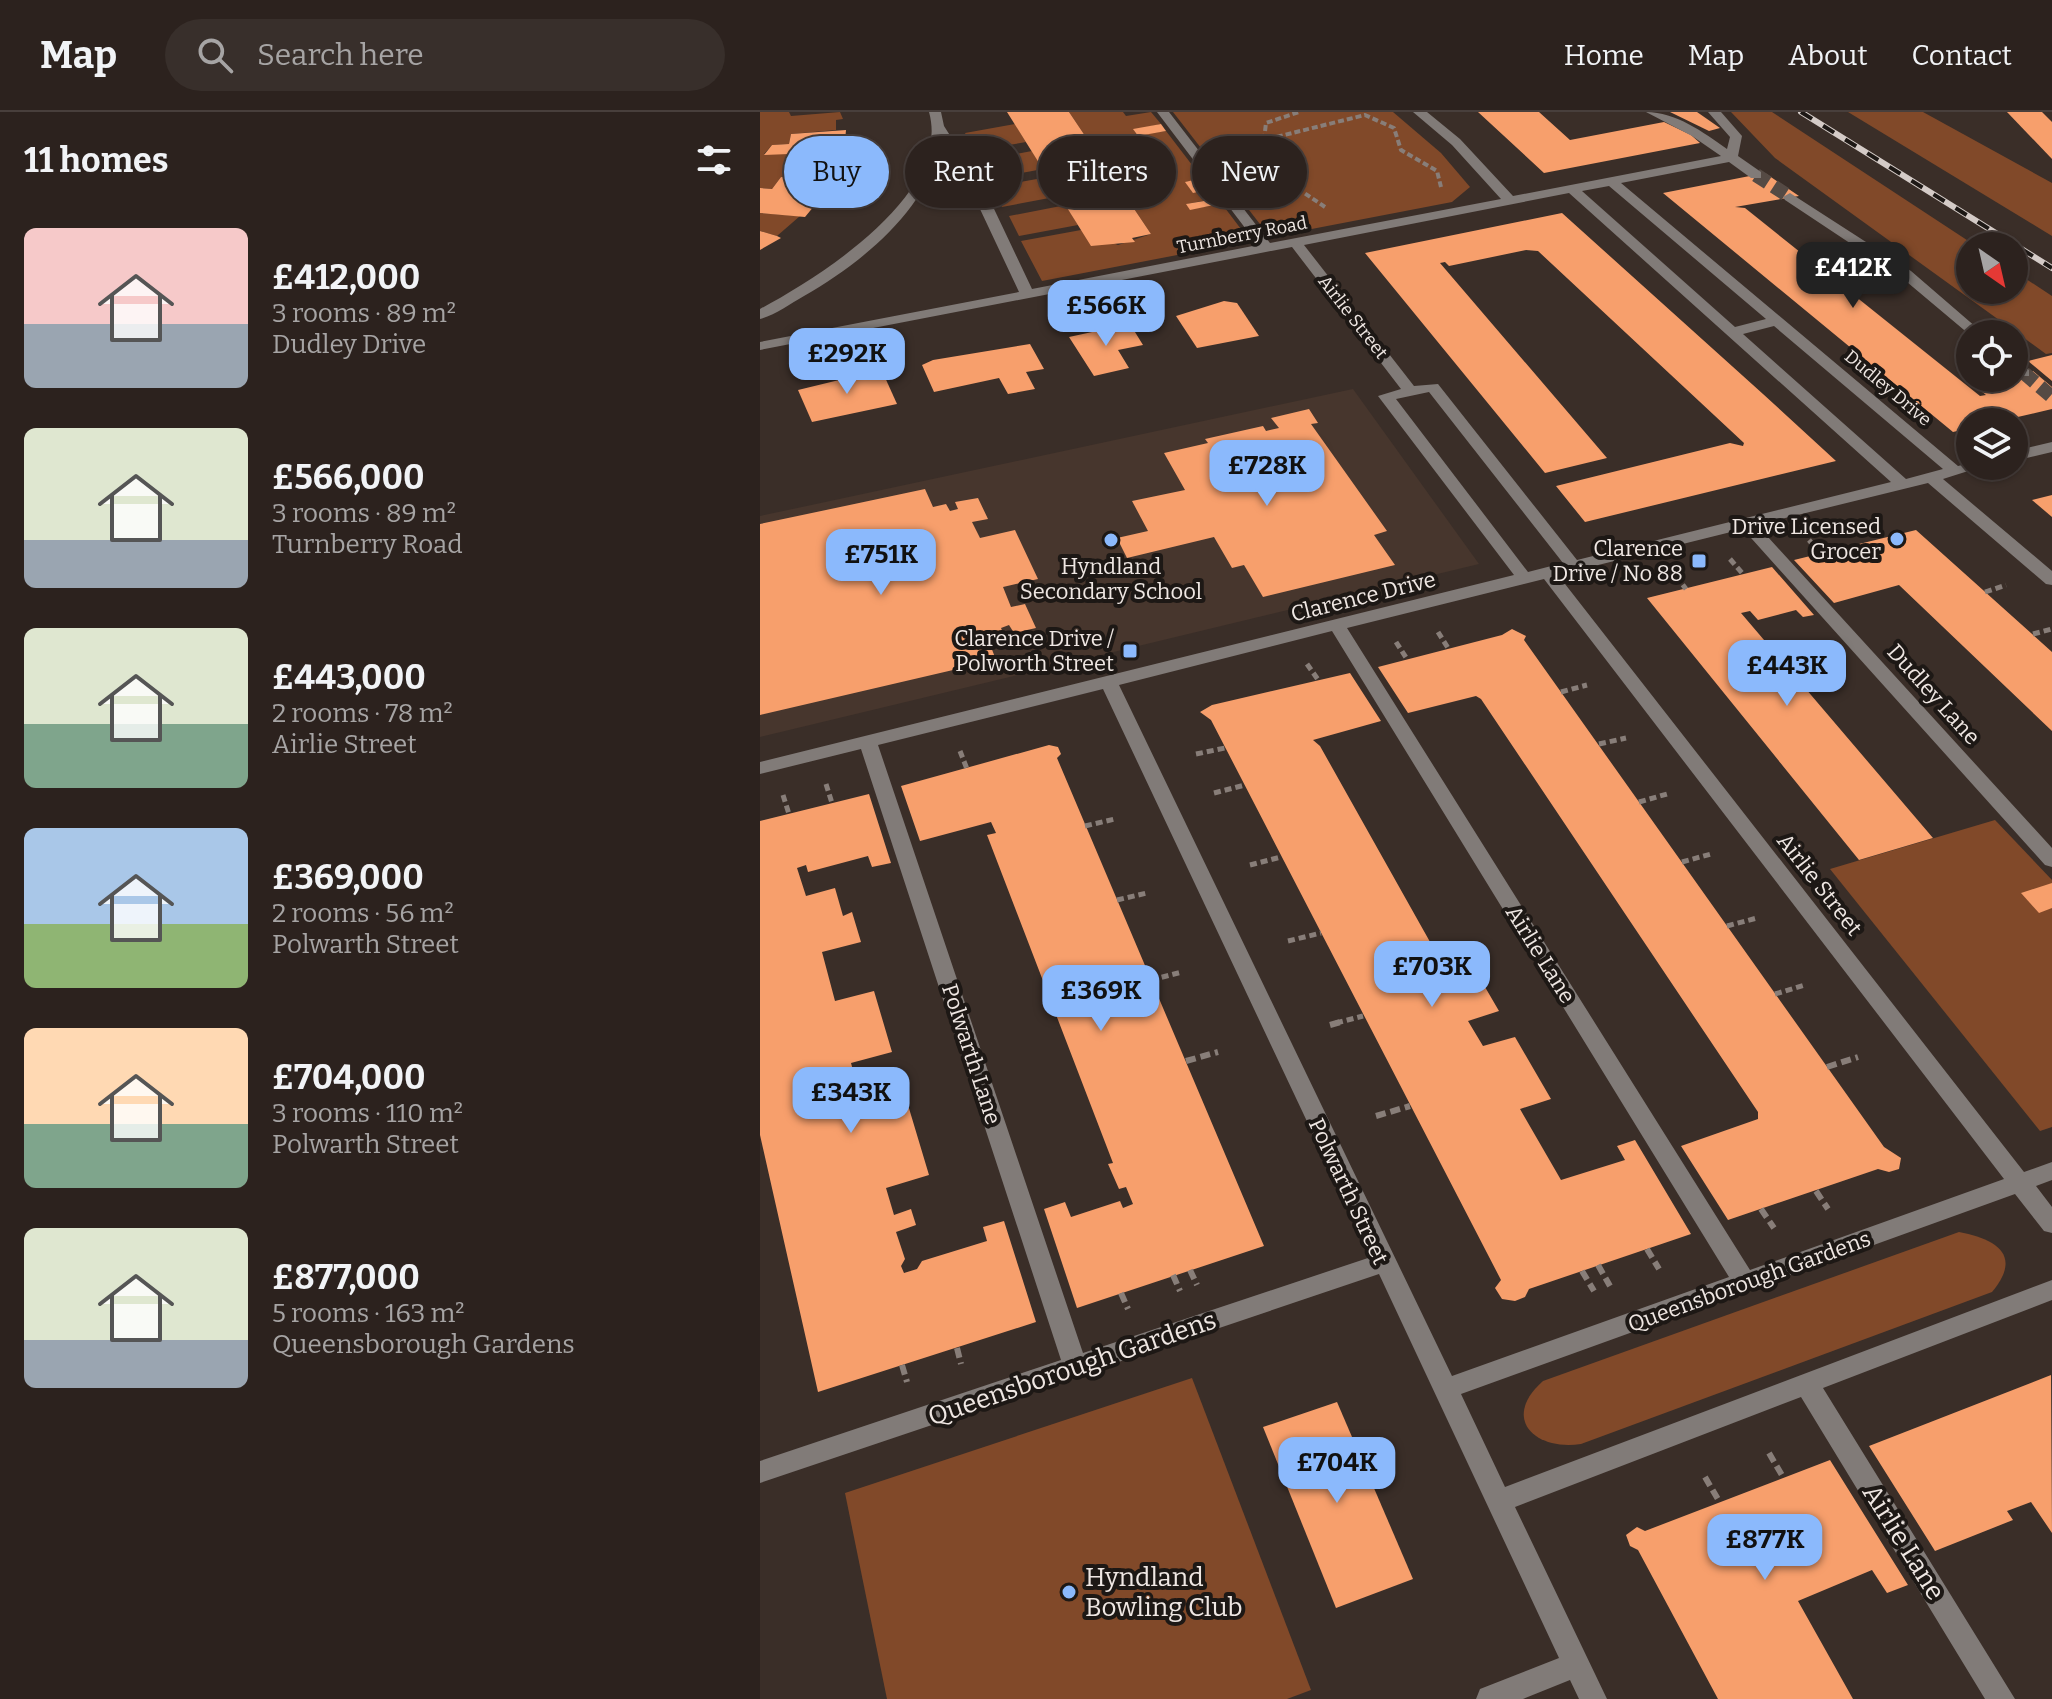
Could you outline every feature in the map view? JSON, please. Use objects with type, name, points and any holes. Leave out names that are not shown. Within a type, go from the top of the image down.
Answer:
[{"type":"street","points":[[935,112],[941,129],[979,192],[1028,295]]},
{"type":"street","points":[[1163,112],[1268,249]]},
{"type":"street","points":[[1419,112],[1456,142],[1510,201]]},
{"type":"street","points":[[1652,112],[1696,133],[1756,175]]},
{"type":"street","points":[[1714,112],[1736,136],[1731,158]]},
{"type":"street","points":[[760,315],[830,275],[894,223],[907,206],[933,156],[941,129]]},
{"type":"street","name":"Turnberry Road","points":[[760,346],[1731,158]]},
{"type":"street","name":"Dudley Drive","points":[[1611,181],[1955,471]]},
{"type":"street","points":[[1572,189],[1904,485]]},
{"type":"street","points":[[1790,197],[1906,274],[1960,320]]},
{"type":"street","name":"Airlie Street","points":[[1296,243],[1410,391]]},
{"type":"street","points":[[1732,332],[1777,321]]},
{"type":"street","points":[[1526,580],[1386,396],[1433,387],[1574,567]]},
{"type":"street","points":[[2028,453],[2052,447]]},
{"type":"street","name":"Clarence Drive","points":[[760,768],[1748,525],[1955,471]]},
{"type":"street","points":[[1932,478],[2052,580]]},
{"type":"street","name":"Dudley Lane","points":[[1748,525],[2052,860]]},
{"type":"street","name":"Airlie Street","points":[[1549,574],[2052,1224]]},
{"type":"street","name":"Airlie Lane","points":[[1337,625],[1745,1282]]},
{"type":"street","name":"Polwarth Street","points":[[1108,681],[1593,1699]]},
{"type":"street","name":"Polwarth Lane","points":[[868,741],[1075,1367]]},
{"type":"street","name":"Queensborough Gardens","points":[[1446,1389],[2052,1171]]},
{"type":"street","name":"Queensborough Gardens","points":[[760,1472],[1383,1263]]},
{"type":"street","points":[[1499,1501],[2052,1290]]},
{"type":"street","name":"Airlie Lane","points":[[1807,1385],[2001,1699]]},
{"type":"street","points":[[1490,1699],[1576,1664]]},
{"type":"path","points":[[1264,136],[1266,123],[1299,112]]},
{"type":"path","points":[[1280,136],[1365,114],[1394,128],[1401,150],[1437,171],[1442,182],[1434,191]]},
{"type":"path","points":[[1307,197],[1327,209],[1332,207]]},
{"type":"path","points":[[1809,540],[1821,554]]},
{"type":"path","points":[[1730,559],[1743,574]]},
{"type":"path","points":[[1676,576],[1686,589]]},
{"type":"path","points":[[1985,592],[2006,585]]},
{"type":"path","points":[[2033,634],[2052,629]]},
{"type":"path","points":[[1438,632],[1448,648]]},
{"type":"path","points":[[1396,642],[1407,659]]},
{"type":"path","points":[[1307,664],[1319,681]]},
{"type":"path","points":[[1561,692],[1587,685]]},
{"type":"path","points":[[1599,744],[1626,738]]},
{"type":"path","points":[[1196,754],[1225,748]]},
{"type":"path","points":[[960,751],[967,769]]},
{"type":"path","points":[[826,784],[832,803]]},
{"type":"path","points":[[1214,793],[1245,785]]},
{"type":"path","points":[[1639,802],[1667,794]]},
{"type":"path","points":[[783,795],[789,814]]},
{"type":"path","points":[[1085,826],[1115,819]]},
{"type":"path","points":[[1682,862],[1711,854]]},
{"type":"path","points":[[1250,865],[1281,857]]},
{"type":"path","points":[[1117,900],[1147,893]]},
{"type":"path","points":[[1727,926],[1757,918]]},
{"type":"path","points":[[1288,941],[1321,933]]},
{"type":"path","points":[[1151,980],[1182,972]]},
{"type":"path","points":[[1775,994],[1805,985]]},
{"type":"path","points":[[1330,1025],[1363,1016]]},
{"type":"path","points":[[1186,1061],[1218,1052]]},
{"type":"path","points":[[1827,1067],[1858,1057]]},
{"type":"path","points":[[1376,1116],[1410,1106]]},
{"type":"path","points":[[1816,1191],[1828,1209]]},
{"type":"path","points":[[1761,1209],[1774,1228]]},
{"type":"path","points":[[1647,1249],[1659,1269]]},
{"type":"path","points":[[1598,1265],[1610,1286]]},
{"type":"path","points":[[1190,1270],[1197,1285]]},
{"type":"path","points":[[1582,1271],[1594,1291]]},
{"type":"path","points":[[1173,1275],[1180,1291]]},
{"type":"path","points":[[1121,1293],[1128,1309]]},
{"type":"path","points":[[957,1348],[961,1364]]},
{"type":"path","points":[[902,1365],[907,1382]]},
{"type":"path","points":[[1769,1453],[1783,1477]]},
{"type":"path","points":[[1705,1477],[1719,1501]]},
{"type":"shaded area","points":[[760,112],[789,112],[791,116],[840,112],[843,119],[836,120],[836,130],[791,134],[784,136],[784,144],[772,145],[764,154],[784,154],[784,177],[772,189],[760,188]]},
{"type":"shaded area","points":[[1069,112],[1123,112],[1126,116],[1151,112],[1161,124],[1134,130],[1137,135],[1166,131],[1170,136],[1085,136]]},
{"type":"shaded area","points":[[1173,112],[1393,112],[1441,153],[1470,187],[1452,202],[1270,237],[1247,208],[1307,208],[1307,136],[1192,136]]},
{"type":"shaded area","points":[[1731,112],[1772,112],[1956,233],[1956,289],[1775,158]]},
{"type":"shaded area","points":[[1848,112],[1923,112],[2052,183],[2052,236]]},
{"type":"shaded area","points":[[1015,124],[1026,142],[1022,143],[1022,136],[966,136],[965,133]]},
{"type":"shaded area","points":[[1176,144],[1192,165],[1192,180],[1186,182],[1192,191],[1192,203],[1187,204],[1190,209],[1225,208],[1250,241],[1042,281],[1021,241],[1081,230],[1118,245],[1151,234],[1134,208],[1176,208]]},
{"type":"shaded area","points":[[1032,151],[1038,161],[1038,170],[1022,173],[1022,153]]},
{"type":"shaded area","points":[[1038,179],[1038,200],[1022,203],[1022,182]]},
{"type":"shaded area","points":[[1068,208],[1078,225],[1019,236],[1009,216]]},
{"type":"shaded area","points":[[760,213],[800,216],[777,236],[760,231]]},
{"type":"shaded area","points":[[2028,280],[2052,296],[2052,353],[2046,354],[2028,341],[2028,320],[1999,320],[1977,304],[2028,304]]},
{"type":"shaded area","name":"Hyndland Secondary School","points":[[1353,389],[1479,564],[760,737],[760,516]]},
{"type":"shaded area","points":[[1995,820],[2052,880],[2052,1127],[2040,1131],[1830,869]]},
{"type":"shaded area","points":[[1959,1232],[1984,1239],[2001,1251],[2005,1268],[1992,1292],[1581,1444],[1564,1445],[1537,1437],[1524,1419],[1531,1395],[1543,1381]]},
{"type":"shaded area","name":"Hyndland Bowling Club","points":[[1192,1378],[1311,1690],[1287,1699],[887,1699],[845,1493]]},
{"type":"building","points":[[1007,112],[1069,112],[1085,136],[1038,136],[1038,161]]},
{"type":"building","points":[[1478,112],[1539,112],[1570,140],[1664,122],[1700,143],[1544,173]]},
{"type":"building","points":[[1670,112],[1697,112],[1720,128],[1709,131]]},
{"type":"building","points":[[2007,112],[2042,112],[2052,122],[2052,159]]},
{"type":"building","points":[[1161,124],[1166,131],[1138,136],[1133,129]]},
{"type":"building","points":[[846,130],[845,136],[791,134]]},
{"type":"building","points":[[784,144],[784,154],[764,155],[772,145]]},
{"type":"building","points":[[1765,173],[1799,196],[1735,207],[1745,208],[1956,377],[1956,392],[1975,392],[1980,396],[1986,395],[1982,392],[2028,392],[2028,372],[2033,371],[2052,387],[2052,409],[2028,415],[2028,408],[1956,408],[1956,431],[1953,432],[1663,193]]},
{"type":"building","points":[[784,177],[784,208],[812,208],[805,217],[760,213],[760,188],[772,189]]},
{"type":"building","points":[[1067,208],[1134,208],[1151,234],[1132,238],[1135,242],[1091,246]]},
{"type":"building","points":[[1562,213],[1836,461],[1585,522],[1556,486],[1730,443],[1743,446],[1744,443],[1538,251],[1526,250],[1449,266],[1445,262],[1440,263],[1607,458],[1545,473],[1365,253]]},
{"type":"building","points":[[760,231],[777,236],[781,238],[760,250]]},
{"type":"building","points":[[1224,301],[1237,303],[1259,336],[1197,348],[1176,316]]},
{"type":"building","points":[[1117,323],[1130,324],[1143,345],[1118,350],[1129,368],[1094,376],[1069,337],[1106,329]]},
{"type":"building","points":[[1030,344],[1044,369],[1026,372],[1035,389],[1008,394],[999,378],[934,392],[922,365],[933,360]]},
{"type":"building","points":[[2052,355],[2052,381],[2028,361]]},
{"type":"building","points":[[872,372],[883,373],[897,404],[812,422],[798,390]]},
{"type":"building","points":[[1309,409],[1318,423],[1311,424],[1387,531],[1374,535],[1395,565],[1263,597],[1244,565],[1232,568],[1214,537],[1127,558],[1117,538],[1148,531],[1132,501],[1185,490],[1164,453],[1208,443],[1205,439],[1263,426],[1266,431],[1279,428],[1271,418]]},
{"type":"building","points":[[925,489],[933,507],[946,504],[950,511],[958,509],[955,502],[978,498],[988,519],[972,522],[980,538],[1015,530],[1038,579],[1003,587],[1011,607],[1025,604],[1036,628],[1014,633],[1009,625],[1001,628],[1004,635],[988,639],[996,660],[760,715],[760,524]]},
{"type":"building","points":[[2052,495],[2052,517],[2032,500]]},
{"type":"building","points":[[1916,530],[2052,652],[2052,731],[1899,585],[1834,603],[1794,560]]},
{"type":"building","points":[[1772,567],[1814,615],[1803,617],[1796,610],[1758,620],[1750,611],[1741,613],[1933,838],[1859,860],[1647,598]]},
{"type":"building","points":[[1512,629],[1526,636],[1524,640],[1884,1147],[1901,1158],[1899,1169],[1889,1172],[1878,1169],[1728,1220],[1681,1146],[1758,1119],[1758,1112],[1481,699],[1476,696],[1408,713],[1378,667],[1502,635]]},
{"type":"building","points":[[1350,673],[1381,721],[1313,740],[1320,746],[1434,949],[1428,950],[1434,961],[1464,951],[1499,1011],[1468,1021],[1483,1046],[1515,1037],[1551,1099],[1520,1109],[1561,1180],[1625,1160],[1617,1146],[1635,1140],[1691,1234],[1529,1289],[1525,1297],[1515,1301],[1502,1299],[1495,1288],[1501,1280],[1211,720],[1200,712],[1212,705]]},
{"type":"building","points":[[1049,745],[1058,747],[1061,754],[1057,758],[1264,1246],[1077,1308],[1044,1209],[1065,1202],[1071,1217],[1120,1201],[1123,1208],[1133,1204],[1126,1187],[1119,1189],[1108,1164],[1113,1163],[987,835],[996,833],[991,822],[920,841],[901,786]]},
{"type":"building","points":[[869,794],[891,863],[872,867],[868,856],[808,872],[806,865],[797,868],[806,896],[835,888],[843,916],[852,912],[861,942],[822,952],[835,1001],[874,991],[892,1052],[851,1063],[866,1118],[908,1105],[929,1175],[886,1188],[894,1215],[911,1209],[916,1225],[896,1232],[905,1259],[901,1266],[904,1273],[917,1269],[922,1261],[987,1241],[983,1227],[1004,1221],[1036,1322],[818,1392],[760,1135],[760,821]]},
{"type":"building","points":[[2052,883],[2052,908],[2039,913],[2021,893]]},
{"type":"building","points":[[2051,1375],[2052,1533],[2031,1502],[2007,1511],[2013,1520],[1935,1551],[1869,1446]]},
{"type":"building","points":[[1337,1402],[1413,1579],[1336,1608],[1263,1427]]},
{"type":"building","points":[[1830,1460],[1908,1585],[1887,1593],[1872,1570],[1798,1601],[1853,1699],[1718,1699],[1638,1550],[1630,1546],[1626,1535],[1637,1527],[1645,1531]]},
{"type":"tunnel","points":[[1756,175],[1790,197]]},
{"type":"tunnel","points":[[2028,376],[2052,397]]},
{"type":"railway","points":[[1801,112],[2052,268]]},
{"type":"place","name":"Drive Licensed Grocer","points":[[1897,539]]},
{"type":"place","name":"Hyndland Secondary School","points":[[1111,540]]},
{"type":"place","name":"Clarence Drive / No 88","points":[[1699,561]]},
{"type":"place","name":"Clarence Drive / Polworth Street","points":[[1130,651]]},
{"type":"place","name":"Hyndland Bowling Club","points":[[1069,1592]]}]
